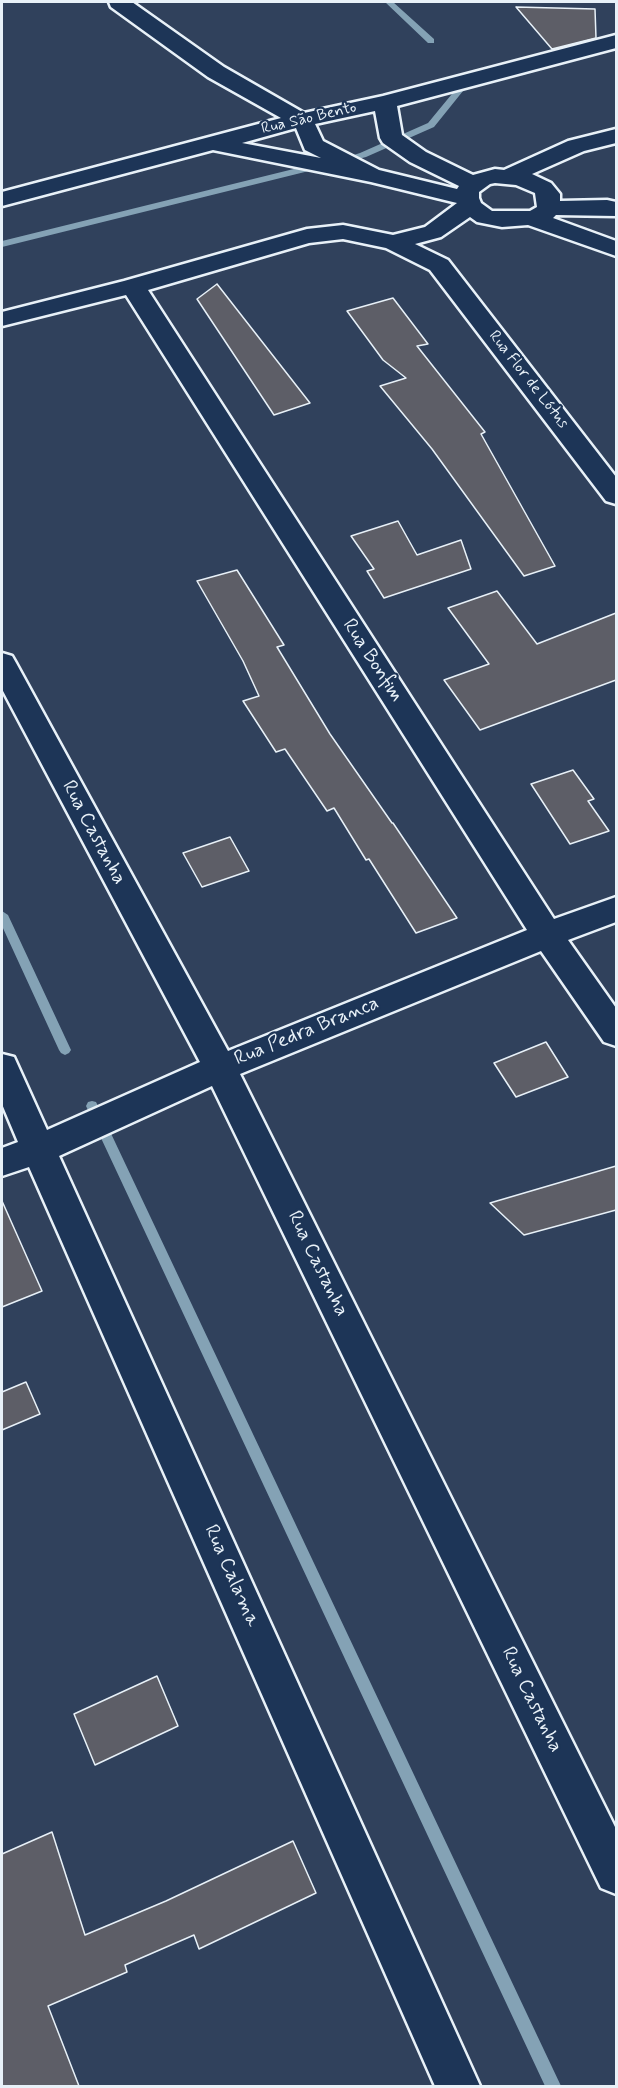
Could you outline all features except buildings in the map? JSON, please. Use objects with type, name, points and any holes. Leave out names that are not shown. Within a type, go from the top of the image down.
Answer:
[{"type":"street","points":[[119,2],[216,72],[301,120],[309,131],[313,145],[371,175]]},
{"type":"street","name":"Rua São Bento","points":[[2,199],[301,120],[385,102],[616,41]]},
{"type":"street","points":[[385,102],[391,138],[502,220],[542,207],[616,209]]},
{"type":"street","points":[[509,176],[576,146],[616,136]]},
{"type":"street","points":[[212,144],[371,175],[474,201]]},
{"type":"street","points":[[542,207],[550,174],[565,161],[576,146]]},
{"type":"street","points":[[2,319],[133,286],[307,236],[343,232],[393,242],[439,265],[444,242],[495,176],[527,180],[543,188],[542,207]]},
{"type":"street","points":[[393,242],[433,232],[474,201]]},
{"type":"street","points":[[542,207],[616,249]]},
{"type":"street","name":"Rua Flor de Lótus","points":[[439,265],[616,495]]},
{"type":"street","name":"Rua Bonfim","points":[[133,286],[547,935],[616,1033]]},
{"type":"street","name":"Rua Castanha","points":[[2,663],[220,1068],[616,1873]]},
{"type":"street","name":"Rua Pedra Branca","points":[[2,1162],[40,1149],[220,1068],[616,909]]},
{"type":"street","name":"Rua Calama","points":[[2,1067],[458,2086]]},
{"type":"waterway","points":[[389,2],[431,41]]},
{"type":"waterway","points":[[339,161],[363,155],[431,125],[459,91]]},
{"type":"waterway","points":[[2,244],[322,165]]},
{"type":"waterway","points":[[2,915],[65,1050]]},
{"type":"waterway","points":[[92,1106],[553,2086]]}]
